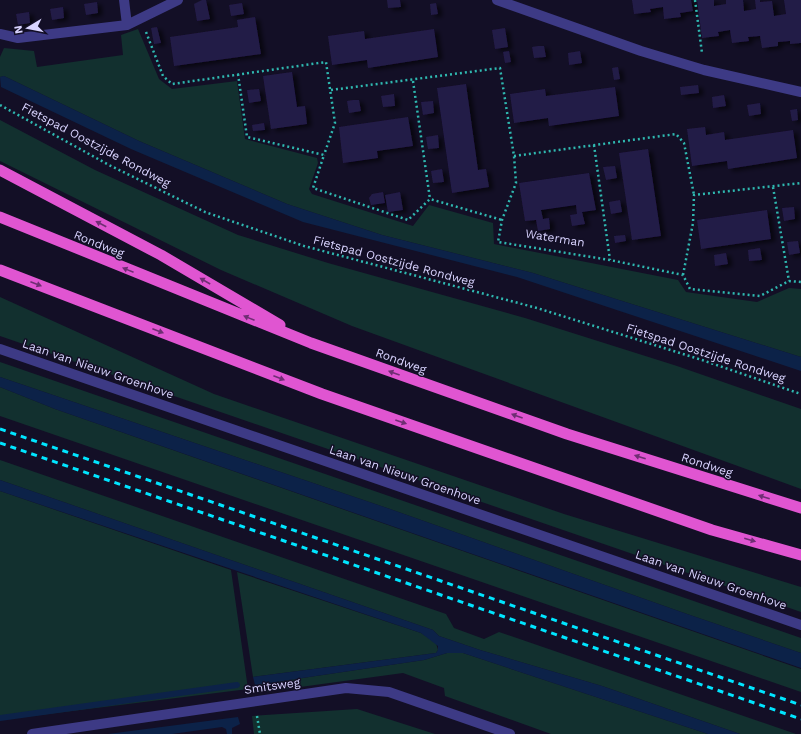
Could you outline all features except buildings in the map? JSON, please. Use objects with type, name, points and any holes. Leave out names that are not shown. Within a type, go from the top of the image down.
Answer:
[{"type":"highway","points":[[0,170],[161,255],[311,343]]},
{"type":"highway","name":"Rondweg","points":[[0,217],[311,343],[567,434],[801,508]]},
{"type":"highway","points":[[0,270],[322,394],[712,530],[801,555]]},
{"type":"street","points":[[124,0],[127,25]]},
{"type":"street","points":[[0,34],[18,38],[127,25],[178,0]]},
{"type":"street","points":[[497,0],[641,51],[704,70],[801,92]]},
{"type":"street","name":"Laan van Nieuw Groenhove","points":[[0,349],[801,625]]},
{"type":"street","name":"Smitsweg","points":[[32,734],[346,688],[389,692],[510,734]]},
{"type":"path","points":[[695,0],[704,70]]},
{"type":"path","points":[[141,18],[163,76],[172,84],[326,62],[335,123],[313,188],[408,220],[430,199]]},
{"type":"path","name":"Waterman","points":[[413,81],[500,68],[514,156],[516,182],[502,220],[498,242],[610,260],[683,275]]},
{"type":"path","points":[[238,74],[247,137],[324,155]]},
{"type":"path","points":[[331,90],[413,81],[430,199]]},
{"type":"path","name":"Fietspad Oostzijde Rondweg","points":[[0,105],[109,165],[205,212],[304,246],[537,308],[702,360],[801,394]]},
{"type":"path","points":[[514,156],[676,134],[684,143],[694,195],[694,223],[683,275],[690,289],[760,296],[789,281],[801,282]]},
{"type":"path","points":[[594,145],[610,260]]},
{"type":"path","points":[[694,195],[801,183]]},
{"type":"path","points":[[773,187],[789,281]]},
{"type":"path","points":[[430,199],[502,220]]},
{"type":"green space","points":[[138,29],[159,79],[172,89],[237,81],[245,139],[317,158],[318,163],[309,189],[312,194],[413,226],[429,205],[493,223],[494,244],[678,280],[686,292],[757,302],[789,288],[801,289],[801,357],[533,273],[382,235],[287,204],[139,141],[4,76],[0,77],[0,57],[4,48],[34,51],[37,67],[123,55],[121,35]]},
{"type":"green space","points":[[0,120],[95,170],[238,235],[328,263],[525,318],[677,366],[801,409],[801,489],[352,326],[221,270],[0,161]]},
{"type":"green space","points":[[0,297],[214,394],[564,514],[801,587],[801,612],[0,336]]},
{"type":"green space","points":[[0,362],[801,638],[801,653],[390,509],[0,377]]},
{"type":"green space","points":[[0,387],[55,409],[801,669],[801,692],[0,416]]},
{"type":"green space","points":[[0,460],[446,614],[454,628],[484,639],[499,632],[796,734],[740,734],[602,686],[480,650],[439,636],[433,630],[0,480]]},
{"type":"green space","points":[[0,491],[231,570],[248,689],[0,720]]},
{"type":"green space","points":[[237,572],[421,633],[436,643],[438,650],[436,653],[253,677]]},
{"type":"green space","points":[[447,653],[463,653],[708,734],[551,734],[445,696],[444,688],[403,673],[256,693],[255,685],[424,660]]},
{"type":"green space","points":[[357,709],[435,734],[254,734],[252,716]]},
{"type":"water","points":[[4,76],[139,141],[287,204],[382,235],[533,273],[801,357],[801,371],[517,277],[303,222],[131,149],[1,87],[0,77]]},
{"type":"water","points":[[0,377],[390,509],[801,653],[801,668],[55,409],[0,387]]},
{"type":"water","points":[[0,480],[433,630],[439,636],[480,650],[602,686],[740,734],[708,734],[463,653],[447,653],[424,660],[255,685],[253,677],[436,653],[438,646],[421,633],[0,491]]},
{"type":"water","points":[[238,717],[240,724],[232,728],[232,734],[227,734],[226,729],[222,727],[172,734],[108,734]]},
{"type":"waterway","points":[[0,718],[237,685]]},
{"type":"railway","points":[[0,429],[801,705]]},
{"type":"railway","points":[[0,443],[801,719]]}]
